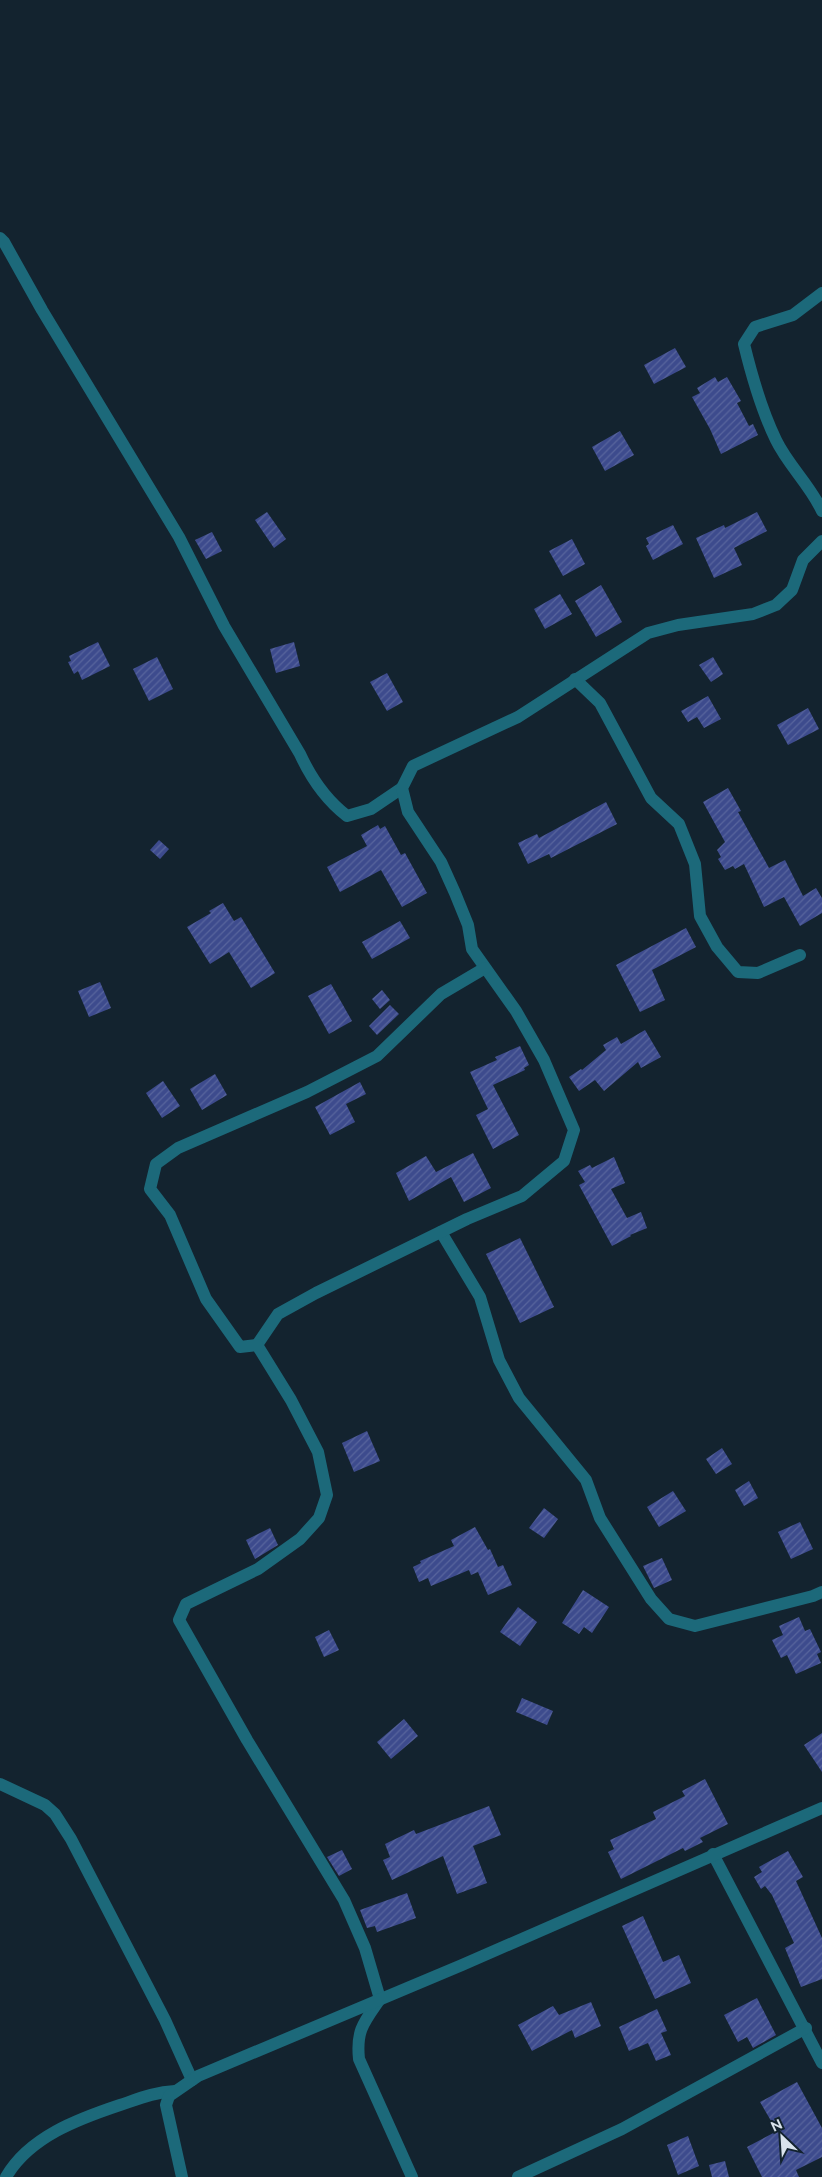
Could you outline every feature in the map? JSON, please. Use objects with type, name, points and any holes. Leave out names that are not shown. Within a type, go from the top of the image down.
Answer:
[{"type":"street","points":[[0,238],[179,537],[224,626],[310,774],[335,807],[346,816],[371,809],[402,788],[413,766],[518,717],[648,633],[678,624],[753,614],[776,604],[792,590],[803,560],[822,541]]},
{"type":"street","points":[[822,293],[793,315],[755,327],[744,344],[755,389],[776,441],[815,496],[822,511]]},
{"type":"street","points":[[575,679],[600,703],[651,798],[679,824],[695,864],[700,916],[717,947],[738,972],[758,973],[800,955]]},
{"type":"street","points":[[257,1345],[278,1314],[316,1293],[440,1232],[522,1196],[564,1160],[574,1130],[544,1060],[516,1011],[472,948],[468,925],[441,862],[408,812],[402,788]]},
{"type":"street","points":[[257,1345],[240,1346],[206,1298],[170,1215],[150,1189],[156,1164],[178,1148],[306,1092],[377,1056],[441,994],[485,968]]},
{"type":"street","points":[[440,1232],[480,1297],[499,1360],[519,1398],[586,1480],[600,1518],[651,1599],[669,1619],[695,1626],[822,1592]]},
{"type":"street","points":[[257,1345],[291,1400],[318,1452],[327,1495],[319,1518],[300,1539],[258,1569],[186,1604],[179,1620],[257,1756],[344,1900],[366,1948],[380,1999]]},
{"type":"street","points":[[0,1784],[44,1805],[55,1814],[71,1838],[160,2011],[192,2080]]},
{"type":"street","points":[[182,2177],[166,2105],[169,2096],[192,2080],[822,1808]]},
{"type":"street","points":[[713,1854],[806,2028],[822,2063]]},
{"type":"street","points":[[380,1999],[364,2022],[357,2041],[359,2059],[412,2177]]},
{"type":"street","points":[[518,2177],[622,2129],[806,2028]]},
{"type":"street","points":[[6,2177],[12,2166],[32,2146],[57,2130],[101,2111],[158,2092],[175,2091]]},
{"type":"building","points":[[675,348],[686,367],[654,384],[644,365]]},
{"type":"building","points":[[715,377],[718,382],[727,377],[741,401],[737,403],[749,426],[753,424],[758,435],[721,454],[710,429],[692,397],[700,393],[697,388]]},
{"type":"building","points":[[620,431],[634,455],[605,471],[592,447]]},
{"type":"building","points":[[267,512],[286,539],[274,548],[255,520]]},
{"type":"building","points":[[757,512],[767,531],[734,548],[742,565],[714,578],[696,538],[724,525],[725,528]]},
{"type":"building","points":[[673,525],[683,544],[653,560],[646,546],[649,544],[646,538]]},
{"type":"building","points":[[212,532],[222,551],[206,559],[195,540]]},
{"type":"building","points":[[572,539],[585,564],[563,576],[549,551]]},
{"type":"building","points":[[601,585],[622,622],[596,637],[575,601]]},
{"type":"building","points":[[560,594],[572,614],[545,629],[534,609]]},
{"type":"building","points":[[98,642],[110,666],[82,680],[78,671],[74,674],[68,662],[71,661],[69,656]]},
{"type":"building","points":[[294,642],[300,666],[276,673],[270,649]]},
{"type":"building","points":[[157,657],[173,689],[149,701],[133,669]]},
{"type":"building","points":[[713,657],[723,674],[711,682],[699,665]]},
{"type":"building","points":[[387,673],[403,702],[387,711],[370,682]]},
{"type":"building","points":[[708,696],[721,719],[704,728],[697,717],[688,722],[681,711]]},
{"type":"building","points":[[808,708],[819,729],[788,745],[777,725]]},
{"type":"building","points":[[728,788],[741,811],[738,812],[769,868],[785,860],[803,896],[816,888],[822,898],[822,913],[800,926],[784,897],[764,907],[744,864],[735,869],[733,866],[725,870],[718,859],[721,857],[717,850],[725,842],[703,802]]},
{"type":"building","points":[[606,802],[617,824],[551,858],[549,854],[528,864],[518,843],[537,834],[539,838]]},
{"type":"building","points":[[378,825],[380,829],[385,826],[401,855],[405,853],[427,893],[402,907],[381,870],[340,892],[327,867],[367,846],[361,835]]},
{"type":"building","points":[[159,840],[169,849],[160,859],[150,850]]},
{"type":"building","points":[[223,903],[234,921],[241,917],[275,973],[251,988],[229,952],[210,964],[187,927],[211,913],[209,911]]},
{"type":"building","points":[[400,921],[410,938],[372,959],[362,942]]},
{"type":"building","points":[[686,928],[696,947],[652,970],[665,1000],[640,1012],[616,965]]},
{"type":"building","points":[[100,982],[111,1008],[89,1017],[78,991]]},
{"type":"building","points":[[331,984],[352,1021],[329,1034],[308,996]]},
{"type":"building","points":[[382,990],[390,1000],[380,1009],[372,999]]},
{"type":"building","points":[[390,1005],[399,1014],[377,1035],[369,1026]]},
{"type":"building","points":[[645,1030],[661,1057],[641,1068],[638,1062],[604,1091],[595,1080],[579,1091],[569,1077],[582,1070],[606,1050],[603,1045],[617,1037],[621,1044]]},
{"type":"building","points":[[520,1046],[529,1065],[524,1068],[525,1070],[493,1085],[519,1135],[493,1149],[476,1115],[488,1109],[470,1072],[497,1060],[495,1057]]},
{"type":"building","points":[[215,1074],[227,1095],[202,1110],[190,1089]]},
{"type":"building","points":[[163,1081],[180,1106],[162,1118],[146,1093]]},
{"type":"building","points":[[360,1082],[366,1094],[346,1104],[355,1122],[330,1135],[315,1107]]},
{"type":"building","points":[[473,1153],[491,1188],[464,1202],[451,1177],[409,1201],[396,1173],[426,1156],[436,1172]]},
{"type":"building","points":[[614,1157],[625,1183],[611,1189],[627,1218],[641,1212],[647,1228],[630,1235],[612,1246],[579,1185],[585,1182],[578,1171],[590,1165],[592,1168]]},
{"type":"building","points":[[520,1238],[554,1307],[520,1323],[486,1254]]},
{"type":"building","points":[[367,1431],[380,1461],[354,1472],[342,1443]]},
{"type":"building","points":[[722,1448],[732,1464],[716,1474],[706,1459]]},
{"type":"building","points":[[749,1481],[758,1498],[744,1506],[735,1490]]},
{"type":"building","points":[[673,1491],[686,1511],[659,1527],[647,1507]]},
{"type":"building","points":[[544,1508],[558,1519],[544,1538],[529,1528]]},
{"type":"building","points":[[800,1522],[813,1549],[791,1559],[778,1532]]},
{"type":"building","points":[[475,1527],[488,1550],[490,1549],[498,1567],[503,1565],[512,1585],[488,1595],[478,1572],[471,1575],[469,1570],[431,1586],[428,1578],[419,1582],[413,1567],[421,1563],[420,1561],[454,1546],[451,1540]]},
{"type":"building","points":[[270,1528],[278,1545],[255,1559],[246,1540]]},
{"type":"building","points":[[662,1558],[672,1580],[654,1588],[643,1566]]},
{"type":"building","points":[[583,1590],[609,1607],[592,1633],[584,1627],[579,1634],[562,1623]]},
{"type":"building","points":[[518,1607],[537,1622],[520,1646],[500,1632]]},
{"type":"building","points":[[799,1617],[805,1631],[810,1629],[821,1652],[817,1654],[821,1663],[796,1674],[787,1655],[781,1658],[772,1640],[783,1635],[779,1626]]},
{"type":"building","points":[[329,1630],[339,1650],[324,1657],[315,1637]]},
{"type":"building","points":[[522,1698],[553,1711],[547,1725],[516,1712]]},
{"type":"building","points":[[404,1719],[418,1736],[391,1759],[377,1742]]},
{"type":"building","points":[[822,1733],[822,1772],[804,1745]]},
{"type":"building","points":[[705,1779],[728,1824],[700,1838],[703,1842],[685,1851],[683,1848],[621,1879],[608,1852],[614,1849],[610,1840],[656,1819],[653,1812],[685,1796],[682,1791]]},
{"type":"building","points":[[489,1806],[501,1835],[473,1846],[487,1883],[457,1894],[443,1856],[392,1880],[383,1860],[390,1857],[385,1844],[414,1830],[416,1834]]},
{"type":"building","points":[[342,1850],[352,1869],[339,1876],[327,1857]]},
{"type":"building","points":[[788,1851],[803,1877],[796,1881],[822,1938],[822,1979],[801,1987],[785,1948],[794,1943],[772,1895],[765,1886],[761,1889],[754,1877],[762,1872],[759,1867]]},
{"type":"building","points":[[407,1893],[416,1918],[377,1932],[375,1926],[367,1928],[360,1910]]},
{"type":"building","points":[[643,1916],[663,1962],[679,1955],[691,1983],[655,1999],[622,1926]]},
{"type":"building","points":[[757,1998],[776,2035],[753,2048],[747,2037],[738,2042],[724,2015]]},
{"type":"building","points":[[591,2002],[601,2026],[575,2038],[572,2030],[532,2051],[518,2025],[553,2006],[559,2015]]},
{"type":"building","points":[[657,2009],[667,2031],[661,2033],[671,2055],[656,2061],[648,2043],[629,2051],[619,2027]]},
{"type":"building","points":[[797,2082],[822,2128],[822,2157],[796,2170],[799,2177],[762,2177],[747,2147],[777,2131],[760,2102]]},
{"type":"building","points":[[688,2136],[699,2166],[678,2175],[667,2145]]},
{"type":"building","points":[[725,2161],[729,2177],[712,2177],[709,2165]]}]
